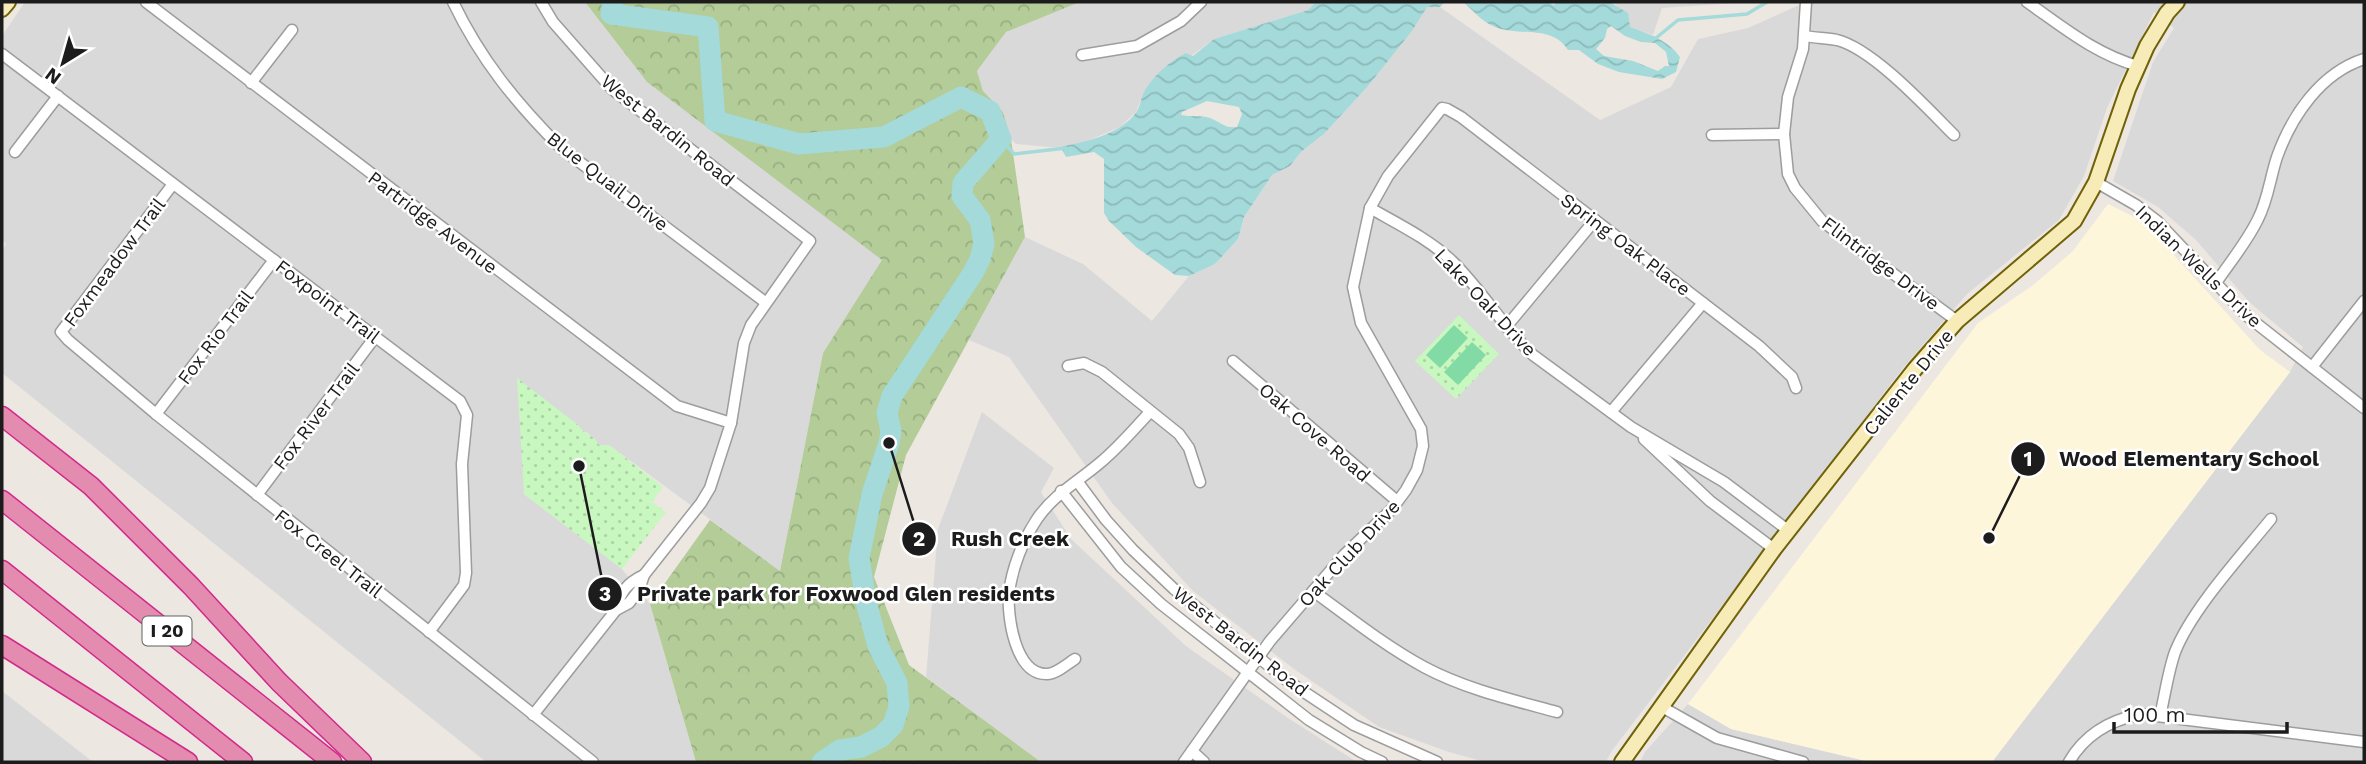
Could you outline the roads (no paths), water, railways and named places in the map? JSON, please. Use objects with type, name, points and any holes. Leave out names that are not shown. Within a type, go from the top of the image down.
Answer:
[{"type":"highway","points":[[2,416],[91,486],[191,586],[279,682],[362,762]]},
{"type":"highway","name":"I 20","points":[[2,500],[332,762]]},
{"type":"highway","name":"I 20","points":[[2,570],[243,762]]},
{"type":"highway","points":[[2,645],[188,762]]},
{"type":"street","points":[[2,9],[8,2]]},
{"type":"street","name":"Partridge Avenue","points":[[146,2],[677,406],[731,423]]},
{"type":"street","name":"Blue Quail Drive","points":[[453,2],[470,36],[494,73],[531,118],[561,148],[765,302]]},
{"type":"street","name":"West Bardin Road","points":[[541,2],[553,22],[612,89],[810,242],[765,302]]},
{"type":"street","points":[[1082,55],[1137,46],[1181,21],[1201,2]]},
{"type":"street","name":"Flintridge Drive","points":[[1806,2],[1805,36],[1788,97],[1784,134],[1788,174],[1795,188],[1822,221],[1957,321]]},
{"type":"street","points":[[2027,2],[2093,49],[2116,60],[2138,66]]},
{"type":"street","name":"Caliente Drive","points":[[1622,762],[1774,550],[1915,369],[1957,321],[2074,221],[2096,182],[2127,89],[2167,13],[2178,2]]},
{"type":"street","points":[[251,83],[292,30]]},
{"type":"street","points":[[1805,36],[1838,41],[1860,50],[1910,91],[1954,135]]},
{"type":"street","name":"Foxpoint Trail","points":[[2,54],[460,401],[467,415],[462,464],[466,573],[464,585],[429,632]]},
{"type":"street","points":[[2216,283],[2259,219],[2278,156],[2290,130],[2314,93],[2339,69],[2364,59]]},
{"type":"street","points":[[15,152],[58,96]]},
{"type":"street","name":"Oak Club Drive","points":[[1184,762],[1270,641],[1344,555],[1397,501],[1417,470],[1423,446],[1421,429],[1361,323],[1353,287],[1370,208],[1388,176],[1426,125],[1442,108],[1447,108]]},
{"type":"street","name":"Spring Oak Place","points":[[1447,108],[1759,346],[1792,377],[1796,388]]},
{"type":"street","points":[[1712,135],[1784,134]]},
{"type":"street","name":"Indian Wells Drive","points":[[2096,182],[2136,205],[2157,221],[2247,316],[2364,408]]},
{"type":"street","name":"Foxmeadow Trail","points":[[68,340],[61,332],[173,184]]},
{"type":"street","name":"Lake Oak Drive","points":[[1370,208],[1431,244],[1452,261],[1506,327],[1533,355],[1631,427],[1710,501],[1774,550]]},
{"type":"street","points":[[1506,327],[1595,220]]},
{"type":"street","name":"Fox Rio Trail","points":[[156,414],[274,260]]},
{"type":"street","points":[[2312,367],[2364,301]]},
{"type":"street","points":[[533,715],[616,610],[619,596],[630,582],[644,575],[710,488],[731,423],[744,343],[765,302]]},
{"type":"street","points":[[1611,412],[1703,303]]},
{"type":"street","name":"Fox River Trail","points":[[257,495],[375,337]]},
{"type":"street","name":"Fox Creel Trail","points":[[68,340],[156,414],[593,762]]},
{"type":"street","name":"Oak Cove Road","points":[[1233,361],[1397,501]]},
{"type":"street","points":[[1068,366],[1084,363],[1102,372],[1179,434],[1189,449],[1200,482]]},
{"type":"street","points":[[1075,659],[1055,672],[1046,674],[1038,672],[1019,652],[1010,628],[1009,595],[1013,573],[1024,541],[1038,518],[1062,491],[1116,448],[1150,412]]},
{"type":"street","name":"Lake Oak Drive","points":[[1631,427],[1724,482],[1789,531]]},
{"type":"street","name":"West Bardin Road","points":[[1077,481],[1106,520],[1141,558],[1174,589],[1289,682],[1354,724],[1437,762]]},
{"type":"street","name":"West Bardin Road","points":[[1062,491],[1121,568],[1161,604],[1310,720],[1382,762]]},
{"type":"street","points":[[2160,716],[2174,654],[2183,635],[2271,519]]},
{"type":"street","points":[[1313,591],[1392,648],[1425,668],[1497,695],[1557,712]]},
{"type":"street","points":[[1662,707],[1717,738],[1803,762]]},
{"type":"street","points":[[2069,762],[2088,737],[2119,718],[2141,714],[2364,742]]},
{"type":"street","points":[[1192,751],[1204,762]]},
{"type":"water","points":[[1316,2],[1445,2],[1440,7],[1427,7],[1412,31],[1368,86],[1324,134],[1302,151],[1290,166],[1272,175],[1244,217],[1238,239],[1215,264],[1189,276],[1175,275],[1136,247],[1104,213],[1104,159],[1094,152],[1066,157],[1061,148],[1114,131],[1131,119],[1153,79],[1168,64],[1186,53],[1193,56],[1214,39],[1308,10]],"holes":[[[1207,101],[1239,107],[1242,114],[1237,127],[1226,126],[1206,117],[1181,115],[1182,112]]]},
{"type":"water","points":[[1463,2],[1548,2],[1554,5],[1556,2],[1610,2],[1628,13],[1630,27],[1658,38],[1675,51],[1680,57],[1676,72],[1662,79],[1619,72],[1598,64],[1579,50],[1568,50],[1553,37],[1493,26]],"holes":[[[1611,26],[1625,36],[1641,42],[1655,43],[1666,52],[1669,66],[1658,71],[1633,61],[1604,56],[1596,49]]]},
{"type":"waterway","points":[[613,2],[611,14],[708,27],[715,121],[799,144],[884,137],[961,97],[990,111],[1001,139],[963,183],[962,196],[980,220],[984,244],[980,259],[892,396],[887,413],[891,431],[889,443],[872,494],[859,558],[866,602],[878,646],[897,683],[899,707],[893,725],[881,737],[861,747],[840,750],[822,762]]},
{"type":"waterway","points":[[1653,38],[1678,20],[1747,14],[1767,2]]},
{"type":"waterway","points":[[1001,139],[1014,154],[1066,148]]},
{"type":"place","name":"Rush Creek","points":[[889,443]]},
{"type":"place","name":"Private park for Foxwood Glen residents","points":[[579,466]]},
{"type":"place","name":"Wood Elementary School","points":[[1989,538]]}]
